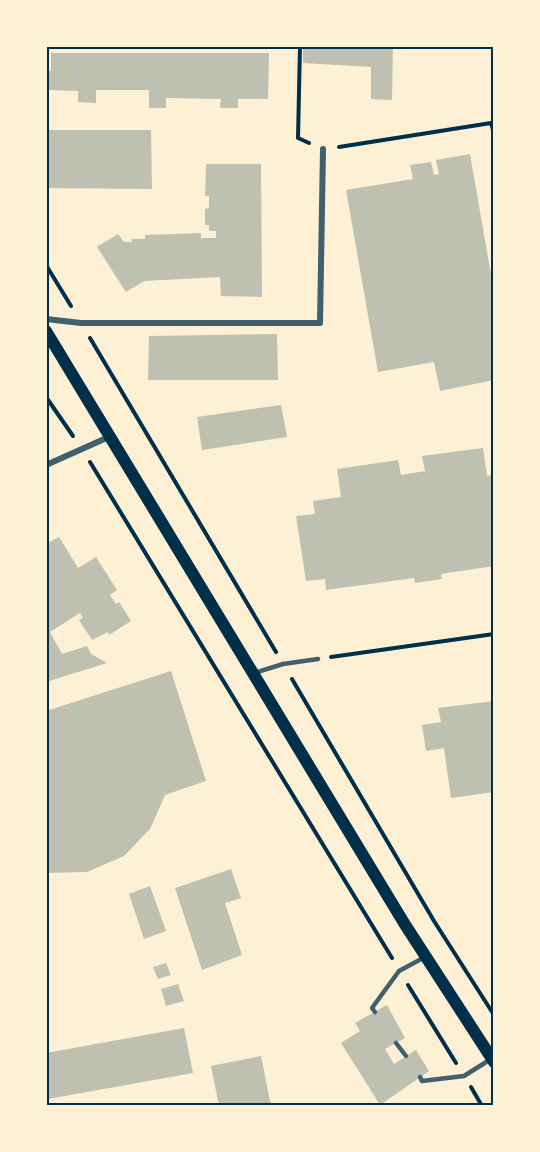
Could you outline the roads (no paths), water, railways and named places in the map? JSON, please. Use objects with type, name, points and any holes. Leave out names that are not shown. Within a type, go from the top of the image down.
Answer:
[{"type":"main road","points":[[46,331],[425,957],[492,1060]]},
{"type":"street","points":[[46,319],[81,323],[320,323],[323,149]]},
{"type":"street","points":[[46,465],[111,436]]},
{"type":"lane","points":[[254,672],[283,664],[318,659]]},
{"type":"lane","points":[[375,1012],[372,1008],[399,971],[425,957]]},
{"type":"lane","points":[[396,1043],[406,1056]]},
{"type":"lane","points":[[420,1077],[422,1080],[464,1076],[492,1060]]}]
